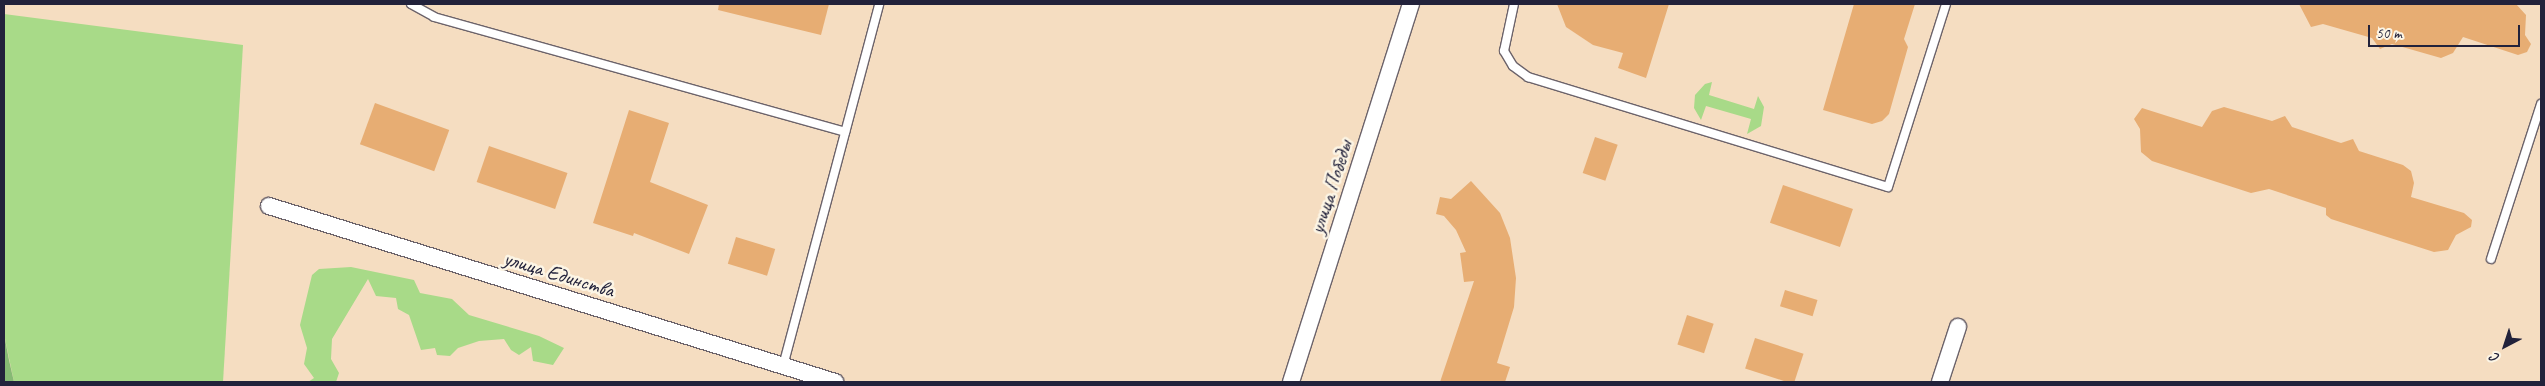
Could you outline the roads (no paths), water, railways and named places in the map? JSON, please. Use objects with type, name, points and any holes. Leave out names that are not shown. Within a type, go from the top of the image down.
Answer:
[{"type":"street","name":"улица Победы","points":[[1291,382],[1411,4]]},
{"type":"street","name":"улица Единства","points":[[270,206],[835,382]]},
{"type":"street","points":[[1940,382],[1958,327]]},
{"type":"lane","points":[[411,4],[434,17],[845,132]]},
{"type":"lane","points":[[783,366],[879,4]]},
{"type":"lane","points":[[1514,4],[1504,51],[1513,66],[1528,77],[1888,187],[1946,4]]},
{"type":"lane","points":[[2491,259],[2541,104]]}]
